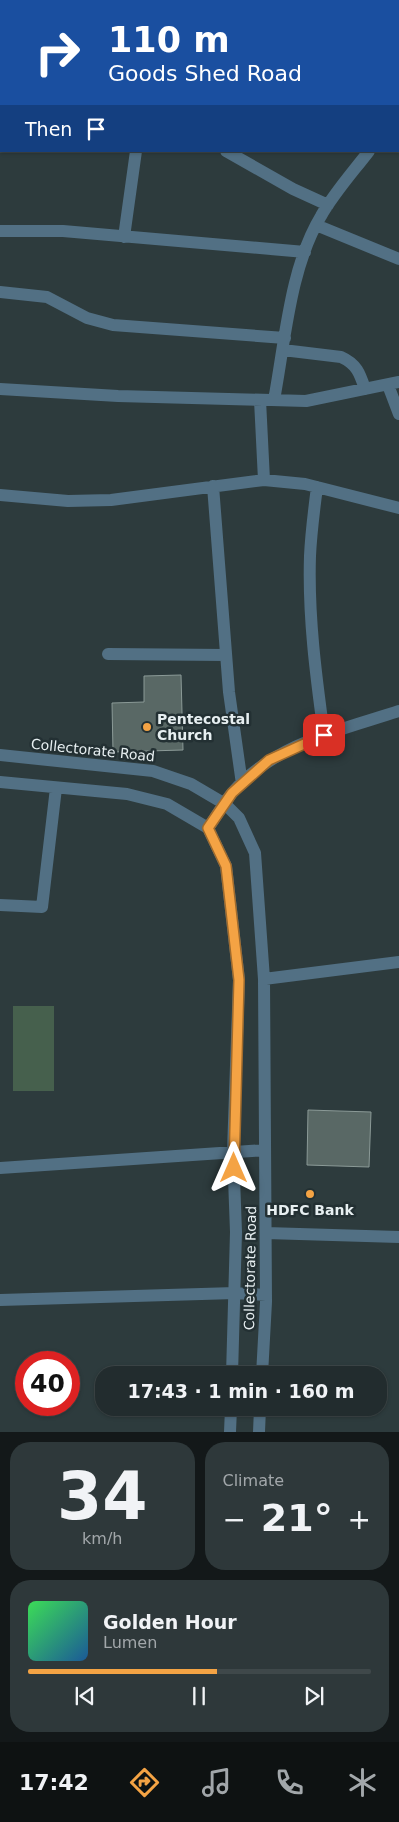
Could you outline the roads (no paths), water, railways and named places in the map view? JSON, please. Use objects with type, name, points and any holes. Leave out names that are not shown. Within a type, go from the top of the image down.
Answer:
[{"type":"street","points":[[124,237],[136,152]]},
{"type":"street","points":[[228,152],[293,189],[328,205]]},
{"type":"street","points":[[274,400],[293,296],[305,252],[316,225],[328,205],[368,152]]},
{"type":"street","points":[[316,225],[399,259]]},
{"type":"street","points":[[0,230],[63,231],[305,252]]},
{"type":"street","points":[[0,292],[47,297],[87,318],[113,325],[284,344],[341,356],[349,360],[360,372],[365,389]]},
{"type":"street","points":[[0,389],[118,396],[306,401],[394,383],[399,414]]},
{"type":"street","points":[[260,400],[264,480]]},
{"type":"street","points":[[0,495],[68,501],[111,500],[264,480],[316,487],[399,508]]},
{"type":"street","points":[[213,486],[226,656],[242,784]]},
{"type":"street","points":[[316,487],[310,555],[310,600],[313,654],[324,735]]},
{"type":"street","points":[[108,654],[226,656]]},
{"type":"street","points":[[0,782],[127,794],[167,804],[208,828],[242,784],[269,760],[324,735],[399,711]]},
{"type":"street","name":"Collectorate Road","points":[[0,756],[153,771],[191,784],[225,804],[240,818],[255,853],[264,979],[266,1295],[262,1366]]},
{"type":"street","points":[[0,905],[42,907],[56,788]]},
{"type":"street","name":"Collectorate Road","points":[[208,828],[226,866],[239,980],[233,1152],[236,1232],[232,1366]]},
{"type":"street","points":[[264,979],[399,962]]},
{"type":"street","points":[[0,1168],[265,1150]]},
{"type":"street","points":[[266,1233],[399,1238]]},
{"type":"street","points":[[0,1300],[235,1293],[266,1295]]},
{"type":"street","points":[[230,1432],[231,1416]]},
{"type":"street","points":[[259,1432],[260,1416]]},
{"type":"place","name":"Pentecostal Church","points":[[147,727]]},
{"type":"place","name":"HDFC Bank","points":[[310,1194]]}]
